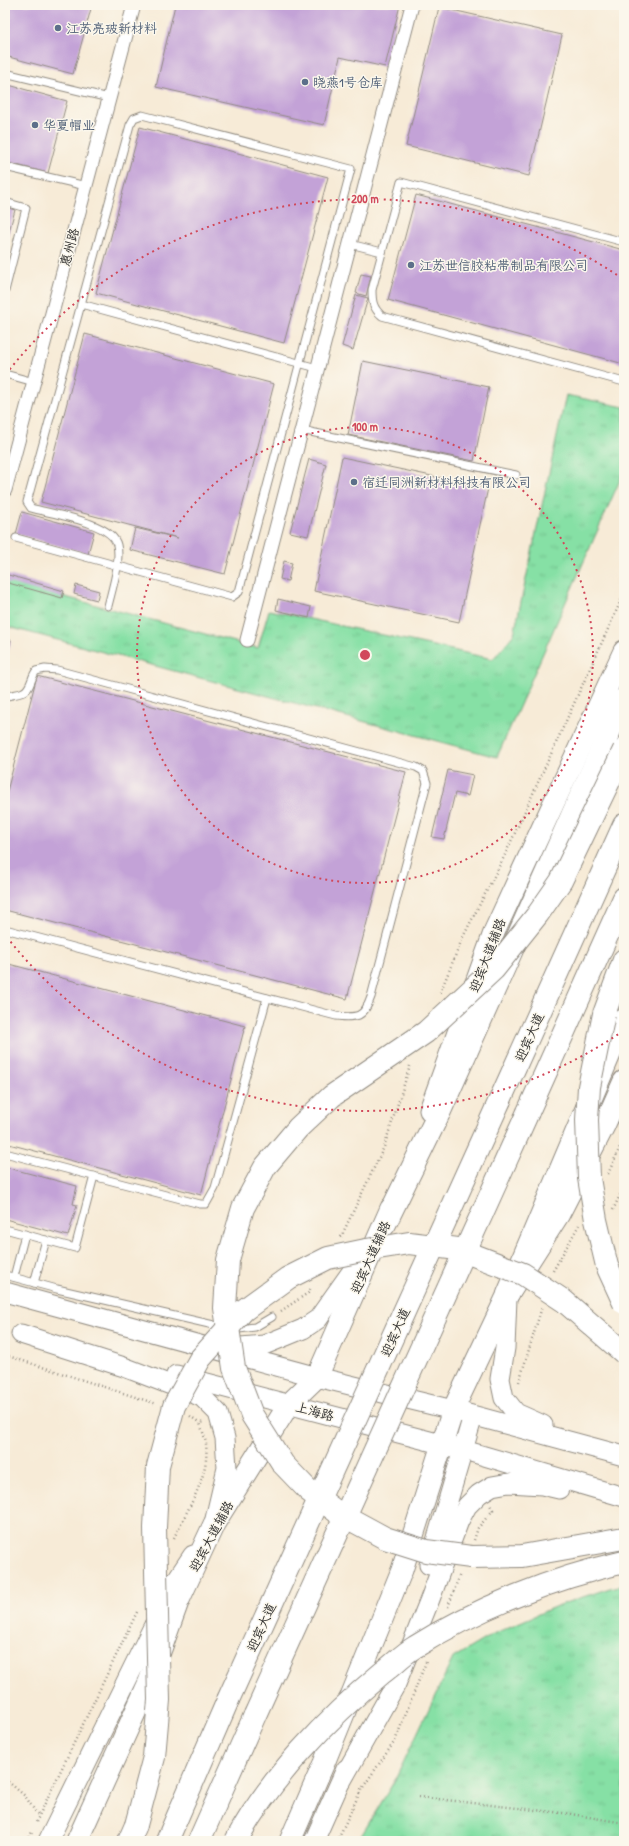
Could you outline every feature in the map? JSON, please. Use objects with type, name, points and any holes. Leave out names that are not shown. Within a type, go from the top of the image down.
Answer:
[{"type":"highway","points":[[385,1224],[440,1111],[624,699]]},
{"type":"highway","points":[[624,750],[561,881],[538,914],[494,969],[426,1032],[332,1096],[298,1128],[265,1167],[243,1208],[228,1260],[225,1308],[234,1368],[252,1415],[283,1464],[309,1491],[337,1512],[385,1538],[426,1551],[471,1557],[522,1556],[624,1538]]},
{"type":"highway","name":"迎宾大道","points":[[167,1841],[228,1700],[624,825]]},
{"type":"highway","points":[[199,1841],[624,898]]},
{"type":"highway","points":[[624,960],[604,1014],[589,1087],[587,1120],[589,1178],[596,1220],[607,1266],[624,1302]]},
{"type":"highway","points":[[508,1294],[624,1020]]},
{"type":"highway","points":[[133,1833],[154,1757],[159,1700],[155,1528],[158,1466],[174,1406],[200,1359],[244,1310],[288,1278],[328,1258],[409,1243],[458,1249],[523,1274],[564,1301],[624,1353]]},
{"type":"highway","points":[[236,1841],[275,1783],[323,1728],[365,1687],[414,1647],[474,1615],[531,1590],[577,1574],[624,1562]]},
{"type":"main road","name":"迎宾大道辅路","points":[[77,1841],[149,1682],[178,1602],[214,1524],[289,1404],[317,1377],[385,1224],[447,1066],[495,930],[624,651]]},
{"type":"main road","points":[[290,1841],[324,1763],[402,1570],[453,1410],[508,1294],[559,1214],[604,1126],[624,1080]]},
{"type":"street","name":"惠州路","points":[[5,490],[134,5]]},
{"type":"street","points":[[247,640],[412,5]]},
{"type":"street","points":[[9,1284],[175,1332],[241,1347],[264,1345],[303,1329],[318,1319],[385,1224]]},
{"type":"street","points":[[33,1291],[317,1377],[453,1410],[624,1456]]},
{"type":"street","points":[[508,1294],[500,1379],[504,1398],[516,1413],[534,1422],[624,1452]]},
{"type":"street","points":[[13,1332],[124,1367],[202,1397],[218,1414],[225,1438],[227,1468],[214,1524],[175,1582],[48,1841]]},
{"type":"street","name":"上海路","points":[[13,1332],[464,1450],[624,1497]]},
{"type":"street","points":[[314,1841],[392,1669],[425,1581],[473,1416]]},
{"type":"street","points":[[342,1780],[396,1684],[430,1600],[459,1521],[467,1506],[479,1494],[492,1486],[509,1483],[542,1485],[624,1504]]},
{"type":"lane","points":[[5,73],[109,98]]},
{"type":"lane","points":[[16,538],[117,566],[232,597],[239,592],[351,169],[142,115],[134,118],[130,125],[27,502],[32,508],[97,525],[110,534],[117,544],[117,566],[108,606]]},
{"type":"lane","points":[[5,166],[86,186]]},
{"type":"lane","points":[[624,242],[401,182],[372,290],[374,310],[382,316],[624,382]]},
{"type":"lane","points":[[5,202],[26,208],[5,291]]},
{"type":"lane","points":[[350,244],[382,252]]},
{"type":"lane","points":[[81,304],[317,368]]},
{"type":"lane","points":[[5,374],[34,382]]},
{"type":"lane","points":[[301,430],[516,475]]},
{"type":"lane","points":[[5,697],[23,692],[29,687],[31,677],[36,671],[45,669],[57,670],[416,767],[423,771],[427,783],[367,1010],[359,1016],[341,1016],[267,998],[5,929]]},
{"type":"lane","points":[[5,1153],[200,1204],[206,1204],[215,1188],[267,998]]},
{"type":"lane","points":[[5,1229],[75,1248],[94,1176]]},
{"type":"lane","points":[[9,1284],[25,1234]]},
{"type":"lane","points":[[46,1240],[33,1291],[240,1329],[255,1328],[272,1317]]},
{"type":"lane","points":[[5,1275],[9,1284]]},
{"type":"path","points":[[440,994],[464,937],[504,857],[624,594]]},
{"type":"path","points":[[338,1241],[384,1147],[410,1064]]},
{"type":"path","points":[[612,1212],[624,1187]]},
{"type":"path","points":[[272,1317],[308,1293],[312,1286]]},
{"type":"path","points":[[5,1355],[160,1405]]},
{"type":"path","points":[[171,1543],[198,1487],[206,1464],[206,1444],[200,1423],[184,1414]]},
{"type":"path","points":[[200,1423],[219,1417]]},
{"type":"path","points":[[36,1823],[141,1605]]},
{"type":"path","points":[[5,1780],[26,1796],[39,1817]]},
{"type":"path","points":[[419,1797],[571,1814],[624,1823]]},
{"type":"path","points":[[28,1841],[33,1829]]},
{"type":"green space","points":[[566,395],[624,407],[624,471],[497,757],[5,626],[5,581],[258,648],[269,610],[493,659],[514,634]]},
{"type":"green space","points":[[624,1585],[624,1841],[358,1841],[395,1780],[453,1658],[493,1634],[559,1605],[610,1588]]},
{"type":"building","points":[[5,5],[92,5],[73,74],[5,56]]},
{"type":"building","points":[[175,5],[400,5],[385,67],[340,57],[324,125],[156,87]]},
{"type":"building","points":[[439,7],[562,35],[529,176],[406,146]]},
{"type":"building","points":[[5,84],[67,101],[48,173],[5,162]]},
{"type":"building","points":[[140,127],[328,177],[284,343],[96,293]]},
{"type":"building","points":[[416,195],[624,250],[624,364],[388,300]]},
{"type":"building","points":[[5,207],[15,210],[5,246]]},
{"type":"building","points":[[361,274],[371,276],[366,296],[356,293]]},
{"type":"building","points":[[356,295],[368,298],[353,350],[342,346]]},
{"type":"building","points":[[85,334],[274,384],[225,574],[130,550],[135,528],[178,538],[41,502]]},
{"type":"building","points":[[363,361],[489,387],[474,461],[348,435]]},
{"type":"building","points":[[342,457],[488,488],[459,622],[314,591]]},
{"type":"building","points":[[309,459],[326,464],[308,536],[290,532]]},
{"type":"building","points":[[22,512],[94,532],[88,554],[16,534]]},
{"type":"building","points":[[284,561],[292,563],[288,581],[280,579]]},
{"type":"building","points":[[5,574],[64,591],[62,598],[5,582]]},
{"type":"building","points":[[76,585],[99,591],[97,600],[74,594]]},
{"type":"building","points":[[278,599],[311,607],[309,618],[276,610]]},
{"type":"building","points":[[5,638],[11,640],[6,661],[5,661]]},
{"type":"building","points":[[37,676],[406,772],[347,999],[5,910],[5,799]]},
{"type":"building","points":[[448,770],[473,775],[468,796],[455,793],[444,839],[432,837]]},
{"type":"building","points":[[5,963],[245,1026],[201,1195],[5,1143]]},
{"type":"building","points":[[5,1167],[77,1186],[73,1204],[77,1205],[68,1236],[5,1219]]},
{"type":"place","name":"江苏亮玻新材料","points":[[58,28]]},
{"type":"place","name":"晓燕1号仓库","points":[[305,82]]},
{"type":"place","name":"华夏帽业","points":[[35,125]]},
{"type":"place","name":"江苏世信胶粘带制品有限公司","points":[[411,265]]},
{"type":"place","name":"宿迁同洲新材料科技有限公司","points":[[354,482]]}]
